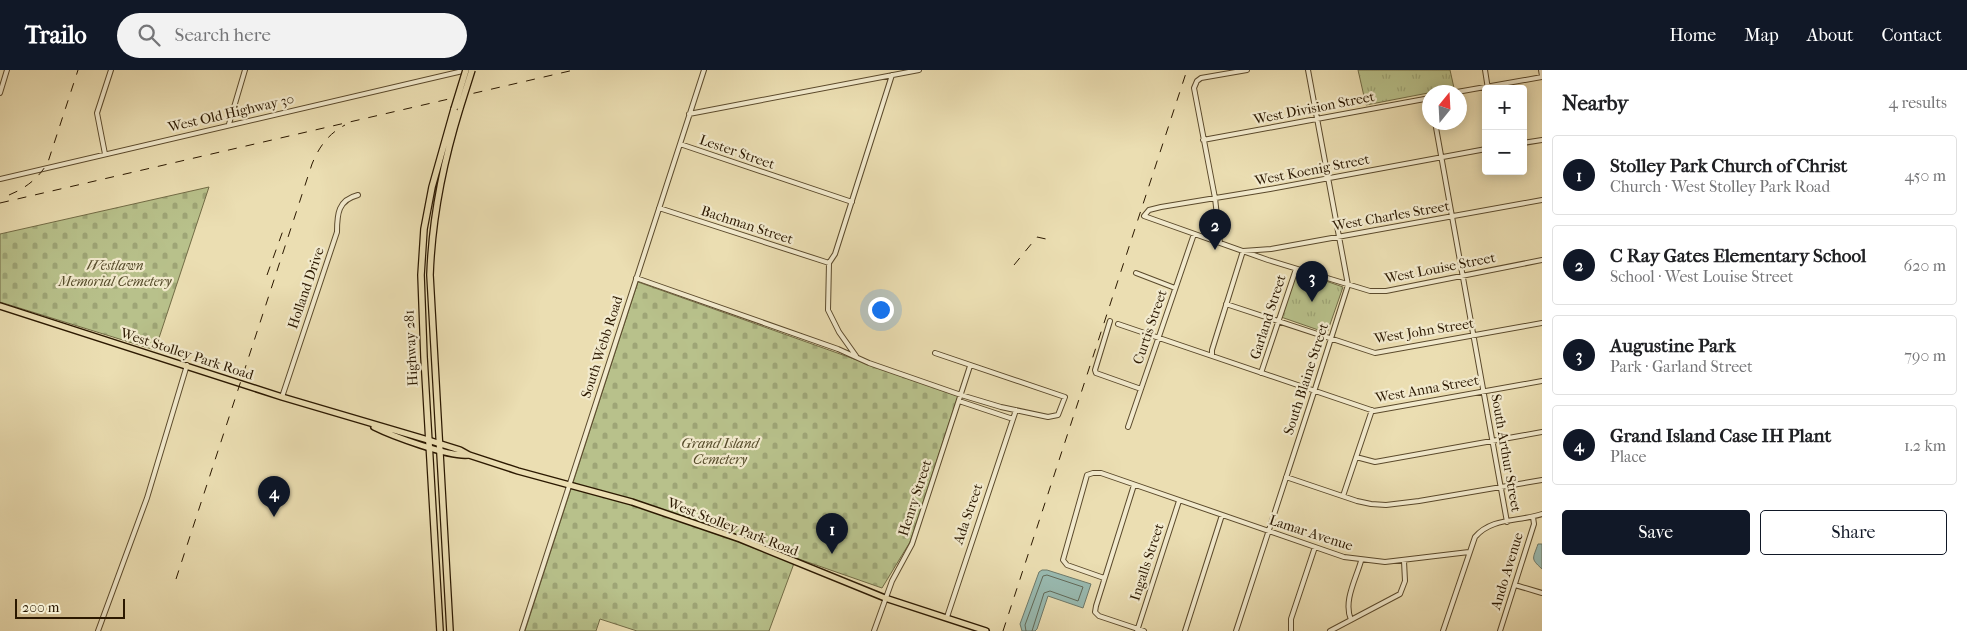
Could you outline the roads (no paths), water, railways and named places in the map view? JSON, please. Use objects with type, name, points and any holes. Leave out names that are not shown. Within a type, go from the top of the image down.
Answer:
[{"type":"highway","name":"Highway 281","points":[[450,631],[431,298],[431,250],[441,174],[466,70]]},
{"type":"highway","name":"Highway 281","points":[[440,631],[421,299],[422,249],[432,187],[457,108],[472,70]]},
{"type":"main road","name":"West Stolley Park Road","points":[[0,306],[429,443],[459,455],[469,455],[632,502],[740,539],[885,598],[986,631]]},
{"type":"street","points":[[0,93],[7,70]]},
{"type":"street","points":[[105,154],[97,112],[111,70]]},
{"type":"street","points":[[229,124],[244,70]]},
{"type":"street","name":"West Old Highway 30","points":[[0,178],[466,70]]},
{"type":"street","name":"South Webb Road","points":[[522,631],[704,70]]},
{"type":"street","points":[[689,114],[919,70]]},
{"type":"street","points":[[1220,243],[1215,198],[1194,88],[1196,81],[1247,70]]},
{"type":"street","name":"South Blaine Street","points":[[1236,631],[1348,285],[1308,70]]},
{"type":"street","points":[[1484,70],[1487,85]]},
{"type":"street","points":[[1502,85],[1542,76],[1541,70]]},
{"type":"street","points":[[856,357],[839,332],[828,310],[829,263],[835,254],[892,75]]},
{"type":"street","points":[[1467,91],[1482,89]]},
{"type":"street","name":"West Division Street","points":[[1203,140],[1422,99]]},
{"type":"street","name":"South Arthur Street","points":[[1436,130],[1507,522]]},
{"type":"street","points":[[1527,142],[1542,140]]},
{"type":"street","name":"Lester Street","points":[[680,144],[852,202]]},
{"type":"street","name":"West Koenig Street","points":[[1144,216],[1149,210],[1482,150]]},
{"type":"street","name":"Holland Drive","points":[[282,397],[337,232],[338,215],[348,197],[358,195]]},
{"type":"street","name":"West Charles Street","points":[[1243,251],[1271,249],[1542,200]]},
{"type":"street","name":"Bachman Street","points":[[659,208],[829,263]]},
{"type":"street","name":"West Louise Street","points":[[1144,216],[1268,260],[1370,291],[1386,291],[1542,260]]},
{"type":"street","name":"Curtis Street","points":[[1128,427],[1194,234]]},
{"type":"street","points":[[1268,260],[1271,249]]},
{"type":"street","points":[[1212,356],[1212,350],[1243,251]]},
{"type":"street","name":"Garland Street","points":[[1261,373],[1296,269]]},
{"type":"street","points":[[1136,273],[1175,288]]},
{"type":"street","points":[[636,278],[962,394],[1016,410],[1048,417],[1058,415],[1066,397],[935,353]]},
{"type":"street","name":"West John Street","points":[[1226,304],[1375,353],[1542,323]]},
{"type":"street","points":[[1110,321],[1095,370],[1098,374],[1141,389]]},
{"type":"street","name":"West Anna Street","points":[[1118,324],[1314,392],[1372,410],[1542,381]]},
{"type":"street","points":[[98,631],[147,498],[187,365]]},
{"type":"street","name":"Henry Street","points":[[874,631],[885,598],[912,544],[970,366]]},
{"type":"street","points":[[959,401],[1013,418]]},
{"type":"street","name":"Ada Street","points":[[947,617],[1016,410]]},
{"type":"street","points":[[1343,496],[1372,410]]},
{"type":"street","points":[[1356,457],[1375,462],[1542,432]]},
{"type":"street","name":"Lamar Avenue","points":[[1104,578],[1067,564],[1063,560],[1087,475],[1094,473],[1344,557],[1362,561],[1404,561],[1469,552]]},
{"type":"street","points":[[1286,477],[1371,504],[1419,501],[1542,480]]},
{"type":"street","points":[[1134,485],[1104,578],[1096,612],[1099,616],[1144,631]]},
{"type":"street","name":"Ingalls Street","points":[[1138,630],[1179,501]]},
{"type":"street","points":[[1443,631],[1475,536],[1482,528],[1493,523],[1507,522],[1542,514]]},
{"type":"street","points":[[1185,631],[1222,516]]},
{"type":"street","name":"Ando Avenue","points":[[1500,631],[1534,524],[1533,517]]},
{"type":"street","points":[[1292,631],[1291,619],[1315,547]]},
{"type":"street","points":[[1351,620],[1348,613],[1348,602],[1362,561]]},
{"type":"street","points":[[1330,631],[1400,594],[1405,581],[1404,561]]},
{"type":"street","points":[[1516,585],[1542,593]]},
{"type":"water","points":[[1538,544],[1542,544],[1542,569],[1534,560]]},
{"type":"water","points":[[1042,570],[1091,584],[1083,608],[1048,596],[1037,629],[1035,631],[1022,631],[1020,624],[1039,572]]},
{"type":"railway","points":[[9,195],[32,182],[48,162],[78,70]]},
{"type":"railway","points":[[0,203],[574,70]]},
{"type":"railway","points":[[1003,631],[1187,70]]},
{"type":"railway","points":[[176,579],[312,164],[325,142],[334,132],[345,125]]},
{"type":"railway","points":[[267,275],[285,225]]},
{"type":"railway","points":[[1014,265],[1037,237],[1046,239]]},
{"type":"place","name":"C Ray Gates Elementary School","points":[[1215,250]]},
{"type":"place","name":"Augustine Park","points":[[1312,302]]},
{"type":"place","name":"Grand Island Case IH Plant","points":[[274,517]]},
{"type":"place","name":"Stolley Park Church of Christ","points":[[832,554]]},
{"type":"park label","name":"Westlawn Memorial Cemetery","points":[[115,274]]},
{"type":"park label","name":"Grand Island Cemetery","points":[[720,452]]}]
